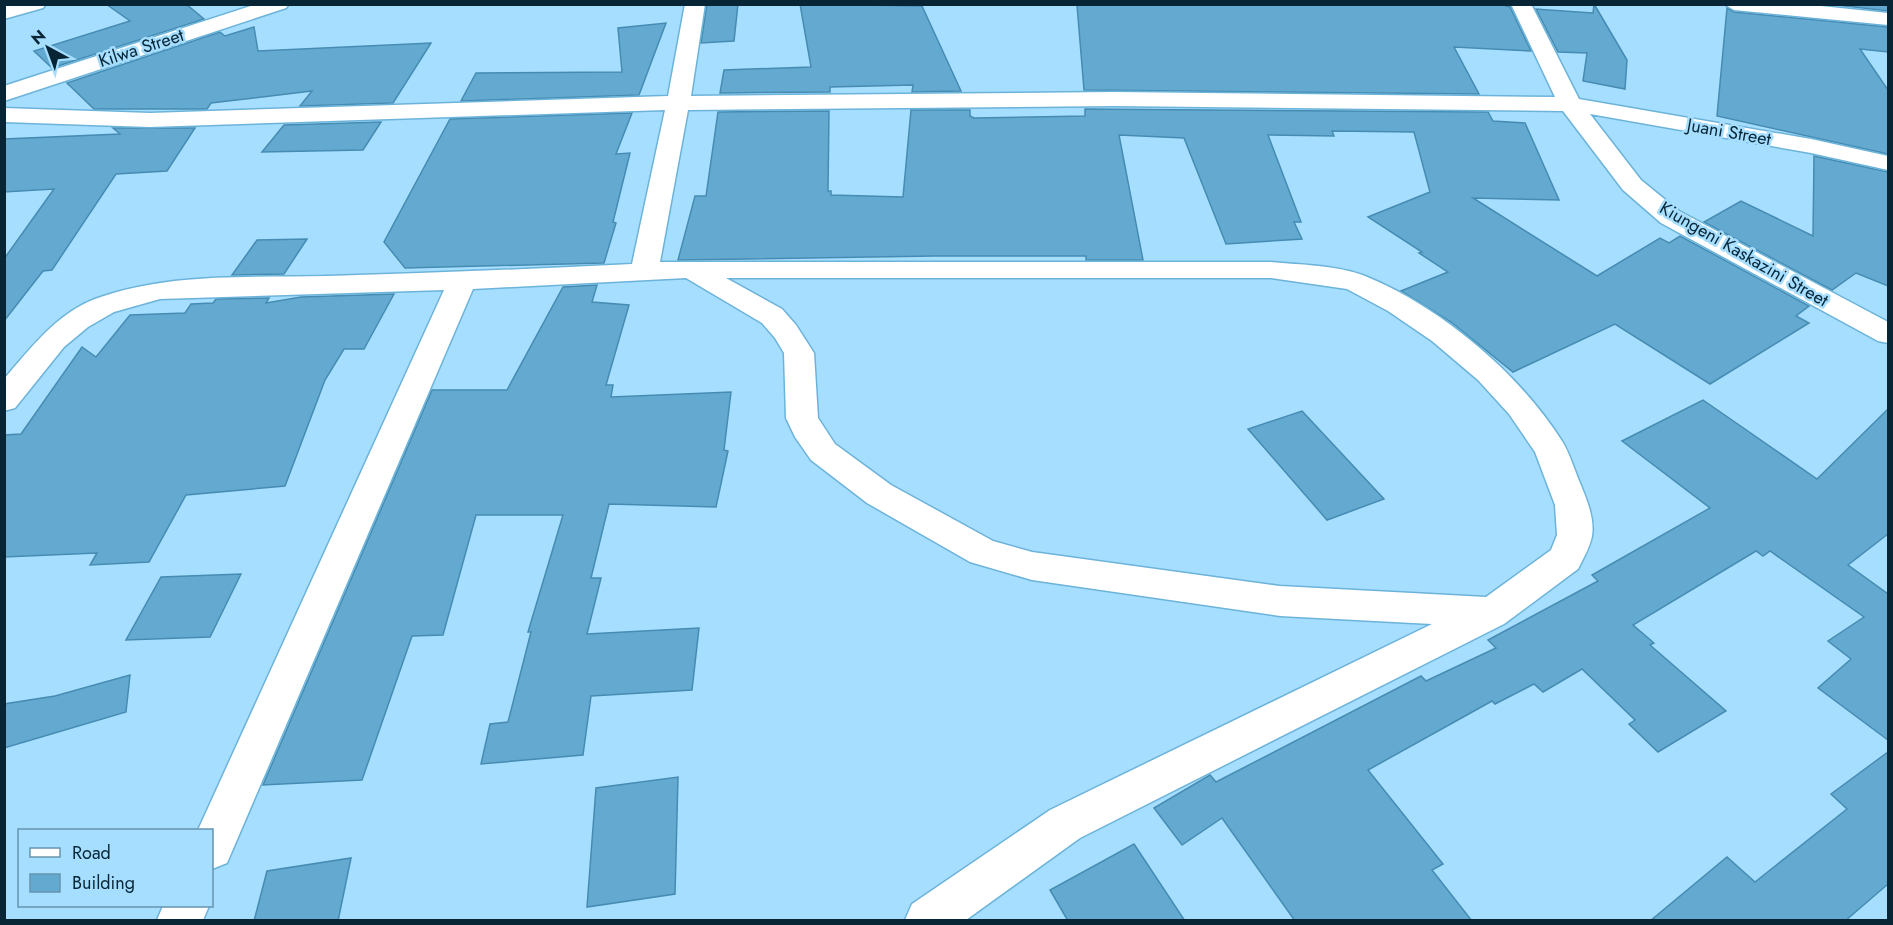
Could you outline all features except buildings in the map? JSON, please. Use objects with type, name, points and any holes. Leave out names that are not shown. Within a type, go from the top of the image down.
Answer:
[{"type":"street","points":[[4,13],[36,4]]},
{"type":"street","name":"Kilwa Street","points":[[4,94],[279,4]]},
{"type":"street","points":[[644,271],[679,103],[694,4]]},
{"type":"street","name":"Kiungeni Kaskazini Street","points":[[1521,4],[1570,104],[1632,185],[1670,217],[1763,269],[1888,334]]},
{"type":"street","points":[[1734,4],[1888,19]]},
{"type":"street","name":"Juani Street","points":[[4,115],[150,120],[679,103],[1114,99],[1570,104],[1811,146],[1888,163]]},
{"type":"street","points":[[691,269],[772,316],[786,332],[799,353],[802,418],[806,429],[823,452],[838,466],[879,494],[983,552],[1032,566],[1280,601],[1491,613]]},
{"type":"street","points":[[4,400],[54,340],[78,320],[104,306],[158,290],[462,281],[691,269],[1271,270],[1355,282],[1398,304],[1433,328],[1489,373],[1520,406],[1550,449],[1572,505],[1575,535],[1565,559],[1491,613],[1065,824],[928,921]]},
{"type":"street","points":[[213,847],[462,281]]},
{"type":"street","points":[[180,921],[186,907]]}]
